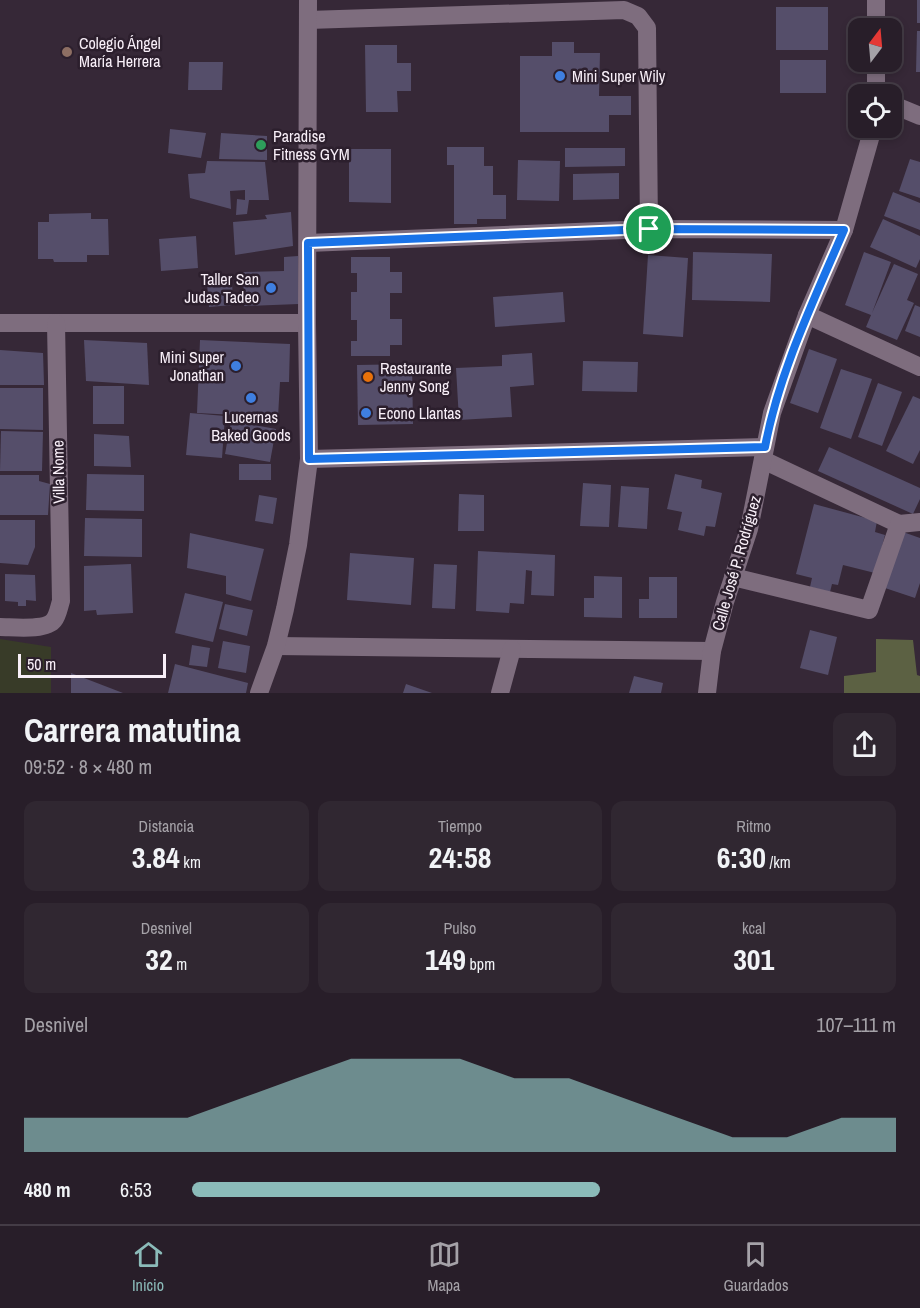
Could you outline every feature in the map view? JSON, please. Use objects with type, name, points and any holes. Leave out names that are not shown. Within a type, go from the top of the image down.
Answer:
[{"type":"street","points":[[259,693],[276,646],[298,545],[309,459],[308,0]]},
{"type":"street","points":[[876,0],[876,18]]},
{"type":"street","points":[[308,20],[624,10],[638,16],[647,28],[649,229]]},
{"type":"street","points":[[902,109],[920,116]]},
{"type":"street","name":"Calle José P. Rodríguez","points":[[707,693],[712,651],[749,529],[772,413],[807,315],[844,230],[870,138]]},
{"type":"street","points":[[308,243],[649,229],[844,230]]},
{"type":"street","points":[[807,315],[920,368]]},
{"type":"street","points":[[0,323],[307,323]]},
{"type":"street","name":"Villa Nome","points":[[0,627],[49,625],[55,620],[61,601],[56,323]]},
{"type":"street","points":[[309,459],[764,454],[899,524],[920,522]]},
{"type":"street","points":[[733,577],[869,610],[899,524]]},
{"type":"street","points":[[276,646],[712,651]]},
{"type":"street","points":[[500,693],[512,649]]},
{"type":"green space","points":[[0,639],[51,647],[51,693],[0,693]]},
{"type":"green space","points":[[876,639],[913,640],[917,675],[920,676],[920,693],[844,693],[844,676],[876,672]]},
{"type":"building","points":[[917,0],[920,0],[920,23],[917,23]]},
{"type":"building","points":[[776,7],[828,7],[828,50],[776,50]]},
{"type":"building","points":[[917,31],[920,31],[920,72],[916,72]]},
{"type":"building","name":"Mini Super Wily","points":[[552,42],[574,42],[574,53],[600,53],[599,96],[631,96],[631,115],[609,115],[609,132],[520,132],[520,56],[552,56]]},
{"type":"building","points":[[365,45],[397,45],[397,63],[411,63],[411,91],[397,91],[398,112],[366,112]]},
{"type":"building","points":[[780,60],[826,60],[826,93],[780,93]]},
{"type":"building","points":[[189,62],[223,62],[222,90],[188,90]]},
{"type":"building","points":[[170,129],[206,133],[201,158],[168,153]]},
{"type":"building","points":[[221,133],[267,136],[267,160],[219,159]]},
{"type":"building","points":[[447,147],[484,147],[484,166],[493,166],[493,195],[506,195],[506,219],[477,219],[477,224],[454,224],[454,165],[447,165]]},
{"type":"building","points":[[565,148],[625,148],[625,166],[565,167]]},
{"type":"building","points":[[349,149],[391,149],[391,203],[349,202]]},
{"type":"building","points":[[910,159],[920,162],[920,198],[899,191]]},
{"type":"building","points":[[518,160],[560,161],[559,201],[517,200]]},
{"type":"building","points":[[207,161],[265,162],[269,200],[249,200],[247,214],[236,215],[237,199],[245,200],[245,190],[230,191],[231,209],[190,198],[188,174],[205,173]]},
{"type":"building","points":[[619,173],[619,199],[573,200],[573,174]]},
{"type":"building","points":[[893,192],[920,203],[920,230],[884,216]]},
{"type":"building","points":[[291,212],[293,246],[235,255],[233,222],[267,219],[265,215]]},
{"type":"building","points":[[91,213],[91,219],[108,219],[109,255],[87,255],[87,262],[54,262],[53,259],[38,259],[38,222],[49,222],[49,214]]},
{"type":"building","points":[[883,219],[920,236],[920,259],[916,268],[870,247]]},
{"type":"building","points":[[196,236],[198,268],[161,271],[159,239]]},
{"type":"building","points":[[693,252],[772,254],[770,302],[692,300]]},
{"type":"building","points":[[864,252],[891,262],[872,313],[894,264],[918,274],[907,300],[914,303],[897,340],[866,327],[871,315],[845,305]]},
{"type":"building","points":[[648,255],[688,258],[683,337],[643,334]]},
{"type":"building","name":"Taller San Judas Tadeo","points":[[298,256],[299,304],[244,306],[243,272],[284,271],[284,257]]},
{"type":"building","points":[[351,257],[390,257],[390,272],[402,272],[402,293],[390,293],[390,319],[402,319],[402,345],[390,345],[390,356],[351,356],[351,341],[357,341],[357,320],[351,320],[351,292],[357,292],[357,273],[351,273]]},
{"type":"building","points":[[232,281],[233,305],[209,307],[207,283]]},
{"type":"building","points":[[563,292],[565,322],[495,327],[493,297]]},
{"type":"building","points":[[915,305],[920,307],[920,337],[905,331]]},
{"type":"building","points":[[84,340],[147,343],[149,385],[86,381]]},
{"type":"building","points":[[200,340],[290,344],[289,382],[280,382],[278,417],[197,413]]},
{"type":"building","points":[[809,349],[837,359],[818,413],[790,403]]},
{"type":"building","points":[[0,350],[43,353],[44,385],[0,385]]},
{"type":"building","points":[[532,353],[534,385],[510,387],[512,417],[459,420],[456,368],[502,366],[502,355]]},
{"type":"building","points":[[583,361],[638,362],[637,392],[582,391]]},
{"type":"building","points":[[412,364],[413,424],[358,425],[357,365]]},
{"type":"building","points":[[841,369],[872,379],[851,439],[820,428]]},
{"type":"building","points":[[878,383],[902,392],[882,446],[858,437]]},
{"type":"building","points":[[93,386],[124,386],[124,424],[93,424]]},
{"type":"building","points":[[0,388],[43,388],[43,430],[0,429]]},
{"type":"building","points":[[913,396],[920,399],[920,450],[913,464],[886,451]]},
{"type":"building","points":[[190,413],[225,416],[222,458],[186,455]]},
{"type":"building","points":[[231,421],[276,429],[270,462],[225,454]]},
{"type":"building","points":[[1,431],[43,432],[42,471],[0,471]]},
{"type":"building","points":[[94,434],[129,436],[131,467],[94,466]]},
{"type":"building","points":[[829,447],[920,488],[920,499],[913,514],[818,471]]},
{"type":"building","points":[[239,464],[271,464],[271,480],[239,480]]},
{"type":"building","points":[[87,474],[144,475],[144,511],[86,510]]},
{"type":"building","points":[[675,474],[702,480],[701,488],[722,493],[715,527],[706,526],[704,536],[678,530],[682,512],[667,509]]},
{"type":"building","points":[[0,475],[39,475],[39,481],[50,484],[48,515],[0,515]]},
{"type":"building","points":[[583,483],[611,485],[609,527],[580,526]]},
{"type":"building","points":[[621,486],[649,488],[647,529],[618,527]]},
{"type":"building","points":[[459,494],[484,495],[484,531],[458,531]]},
{"type":"building","points":[[259,495],[277,498],[273,524],[255,521]]},
{"type":"building","points":[[814,504],[877,521],[875,532],[885,535],[875,573],[843,565],[838,585],[832,584],[830,592],[810,587],[812,578],[796,574]]},
{"type":"building","points":[[85,518],[142,519],[142,557],[84,556]]},
{"type":"building","points":[[0,520],[35,520],[35,547],[28,565],[0,563]]},
{"type":"building","points":[[903,532],[920,538],[920,583],[915,598],[885,588]]},
{"type":"building","points":[[190,533],[264,549],[251,601],[226,594],[226,576],[187,568]]},
{"type":"building","points":[[478,551],[555,555],[554,596],[531,595],[532,571],[526,570],[524,604],[510,603],[509,613],[476,611]]},
{"type":"building","points":[[350,553],[414,558],[411,605],[347,600]]},
{"type":"building","points":[[131,564],[133,613],[97,615],[96,610],[84,611],[84,566]]},
{"type":"building","points":[[434,564],[457,565],[455,609],[432,608]]},
{"type":"building","points":[[5,574],[35,575],[36,601],[26,600],[26,606],[18,606],[18,602],[5,601]]},
{"type":"building","points":[[594,576],[622,577],[622,618],[584,617],[584,598],[594,598]]},
{"type":"building","points":[[649,577],[677,577],[677,618],[639,618],[639,599],[649,599]]},
{"type":"building","points":[[185,593],[223,602],[213,642],[175,633]]},
{"type":"building","points":[[225,604],[253,610],[247,636],[219,629]]},
{"type":"building","points":[[810,630],[837,637],[828,675],[800,668]]},
{"type":"building","points":[[223,641],[250,646],[246,673],[218,668]]},
{"type":"building","points":[[192,645],[210,648],[207,667],[189,665]]},
{"type":"building","points":[[175,664],[248,683],[246,693],[168,693]]},
{"type":"building","points":[[71,673],[123,693],[71,693]]},
{"type":"building","points":[[634,676],[663,683],[661,693],[629,693]]},
{"type":"building","points":[[406,684],[432,693],[403,693]]},
{"type":"place","name":"Colegio Ángel María Herrera","points":[[67,52]]},
{"type":"place","name":"Mini Super Wily","points":[[560,76]]},
{"type":"place","name":"Paradise Fitness GYM","points":[[261,145]]},
{"type":"place","name":"Taller San Judas Tadeo","points":[[271,288]]},
{"type":"place","name":"Mini Super Jonathan","points":[[236,366]]},
{"type":"place","name":"Restaurante Jenny Song","points":[[368,377]]},
{"type":"place","name":"Lucernas Baked Goods","points":[[251,398]]},
{"type":"place","name":"Econo Llantas","points":[[366,413]]},
{"type":"route","points":[[649,229],[844,230],[807,315],[772,413],[765,447],[309,459],[308,243],[649,229]]}]
